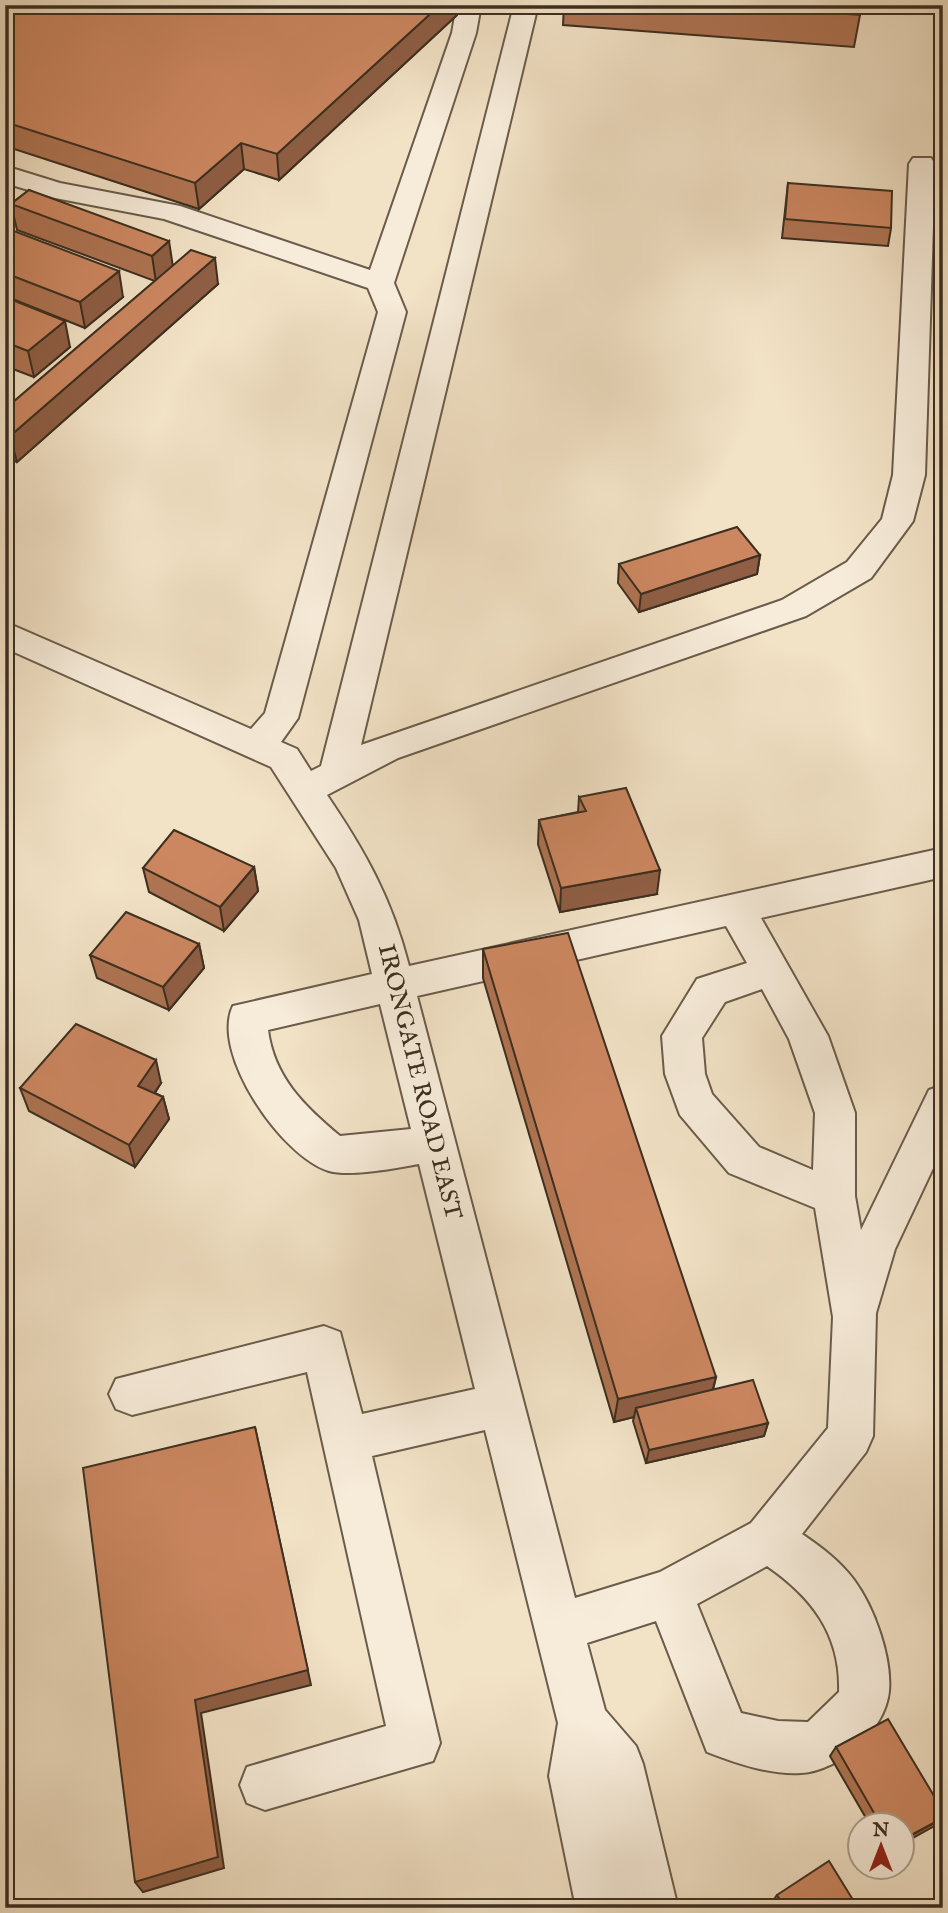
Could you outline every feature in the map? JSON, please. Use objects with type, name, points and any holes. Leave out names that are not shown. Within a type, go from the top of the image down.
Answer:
[{"type":"street","points":[[256,746],[281,718],[392,312],[380,283],[464,33],[469,5]]},
{"type":"street","points":[[321,781],[526,5]]},
{"type":"street","points":[[321,781],[385,749],[794,608],[859,570],[897,521],[909,475],[922,164]]},
{"type":"street","points":[[5,174],[55,190],[170,212],[380,283]]},
{"type":"street","name":"IRONGATE ROAD EAST","points":[[5,634],[284,758],[321,781],[373,908],[583,1723]]},
{"type":"street","points":[[435,1143],[391,1151],[332,1154],[287,1114],[270,1093],[253,1058],[247,1018],[943,862]]},
{"type":"street","points":[[736,907],[808,1036],[835,1113],[834,1196],[855,1317]]},
{"type":"street","points":[[773,970],[710,990],[682,1037],[685,1074],[694,1103],[744,1160],[834,1196]]},
{"type":"street","points":[[557,1628],[669,1592],[768,1540],[850,1436],[855,1317],[873,1248],[943,1102]]},
{"type":"street","points":[[132,1394],[324,1347],[415,1743],[265,1785]]},
{"type":"street","points":[[345,1440],[501,1405]]},
{"type":"street","points":[[669,1592],[725,1734],[779,1745],[811,1747],[845,1726],[864,1695],[859,1650],[839,1599],[810,1567],[768,1540]]},
{"type":"street","points":[[583,1723],[574,1776],[602,1908]]},
{"type":"street","points":[[583,1723],[618,1765],[652,1908]]},
{"type":"building","points":[[5,5],[440,5],[277,154],[241,143],[195,183],[5,122]]},
{"type":"building","points":[[720,5],[860,5],[860,15]]},
{"type":"building","points":[[788,183],[892,191],[891,228],[785,219]]},
{"type":"building","points":[[29,190],[169,241],[152,256],[11,204]]},
{"type":"building","points":[[6,228],[119,271],[80,302],[5,273]]},
{"type":"building","points":[[191,250],[215,258],[10,436],[5,434],[5,409]]},
{"type":"building","points":[[5,297],[65,321],[28,351],[5,342]]},
{"type":"building","points":[[737,527],[760,555],[641,594],[619,564]]},
{"type":"building","points":[[626,788],[660,870],[561,888],[539,820],[586,811],[579,797]]},
{"type":"building","points":[[174,830],[254,867],[220,907],[143,868]]},
{"type":"building","points":[[126,912],[199,944],[163,987],[90,955]]},
{"type":"building","points":[[568,933],[716,1377],[618,1399],[483,949]]},
{"type":"building","points":[[76,1024],[156,1060],[138,1086],[163,1097],[129,1145],[20,1088]]},
{"type":"building","points":[[753,1380],[768,1423],[649,1450],[636,1408]]},
{"type":"building","points":[[255,1427],[308,1670],[195,1700],[218,1857],[135,1882],[83,1468]]},
{"type":"building","points":[[888,1719],[943,1811],[943,1818],[916,1832],[916,1812],[874,1812],[836,1747]]},
{"type":"building","points":[[829,1861],[858,1908],[785,1908],[777,1895]]}]
